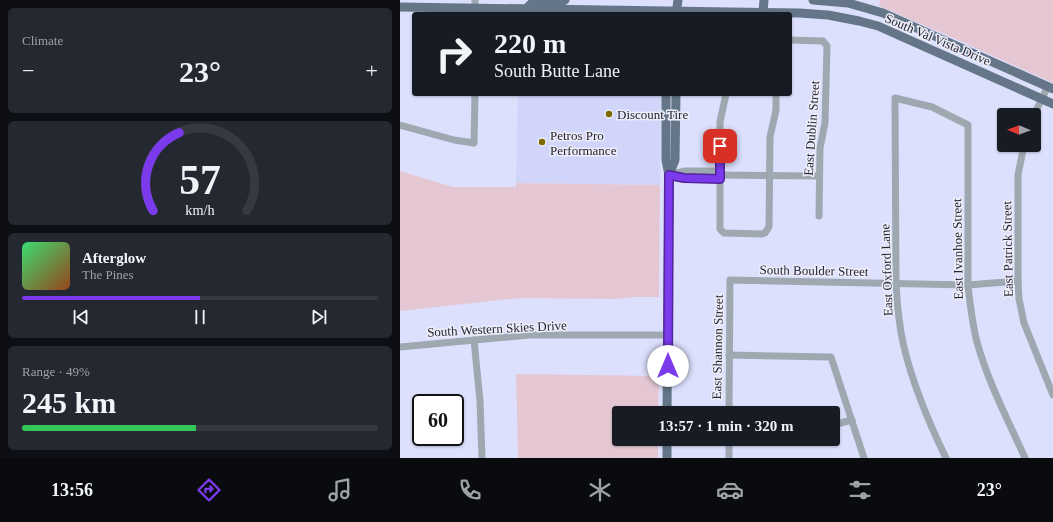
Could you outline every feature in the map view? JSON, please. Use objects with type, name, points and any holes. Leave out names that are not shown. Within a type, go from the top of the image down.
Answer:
[{"type":"main road","points":[[528,9],[532,3],[564,0]]},
{"type":"main road","points":[[667,0],[667,12]]},
{"type":"main road","points":[[677,12],[678,0]]},
{"type":"main road","points":[[763,12],[764,0]]},
{"type":"main road","name":"South Val Vista Drive","points":[[813,0],[848,4],[883,13],[915,26],[1050,88]]},
{"type":"main road","name":"South Val Vista Drive","points":[[400,7],[475,7],[677,12]]},
{"type":"main road","name":"South Val Vista Drive","points":[[792,14],[813,14],[846,18],[878,26],[1053,104]]},
{"type":"main road","points":[[910,40],[915,26]]},
{"type":"main road","points":[[666,96],[666,160],[669,175],[667,406]]},
{"type":"main road","points":[[669,175],[675,160],[676,96]]},
{"type":"main road","points":[[667,446],[667,458]]},
{"type":"street","name":"East Dublin Street","points":[[792,40],[821,41],[825,42],[826,46],[825,123],[820,148],[819,216]]},
{"type":"street","points":[[1038,108],[1050,88]]},
{"type":"street","points":[[400,125],[454,140],[474,143],[475,96]]},
{"type":"street","points":[[726,96],[720,122],[719,226],[724,233],[762,234],[768,230],[769,227],[770,137],[776,110],[776,96]]},
{"type":"street","name":"East Ivanhoe Street","points":[[895,98],[932,107],[968,125],[968,285],[970,310],[977,342],[988,375],[1025,458]]},
{"type":"street","name":"East Oxford Lane","points":[[895,98],[896,283],[898,311],[904,347],[919,396],[946,458]]},
{"type":"street","name":"East Patrick Street","points":[[1023,152],[1018,175],[1018,281],[1024,323],[1053,394]]},
{"type":"street","points":[[669,175],[684,171],[720,175],[819,176]]},
{"type":"street","name":"South Boulder Street","points":[[730,280],[968,285],[1018,281]]},
{"type":"street","name":"East Shannon Street","points":[[729,406],[730,280]]},
{"type":"street","name":"South Western Skies Drive","points":[[400,346],[530,335],[668,335]]},
{"type":"street","points":[[474,340],[480,401],[482,458]]},
{"type":"street","points":[[729,355],[831,357],[864,458]]},
{"type":"street","points":[[840,423],[852,420]]},
{"type":"street","points":[[729,446],[729,458]]},
{"type":"shaded area","points":[[880,0],[1053,0],[1053,83],[879,6]]},
{"type":"shaded area","points":[[518,96],[661,96],[660,185],[516,183]]},
{"type":"shaded area","points":[[400,171],[453,187],[516,187],[516,183],[660,185],[659,297],[615,299],[520,298],[400,311]]},
{"type":"shaded area","points":[[516,374],[659,376],[658,406],[612,406],[612,446],[658,446],[658,458],[518,458]]},
{"type":"place","name":"Discount Tire","points":[[609,114]]},
{"type":"place","name":"Petros Pro Performance","points":[[542,142]]},
{"type":"route","points":[[668,366],[669,175],[684,178],[720,179],[720,146]]}]
